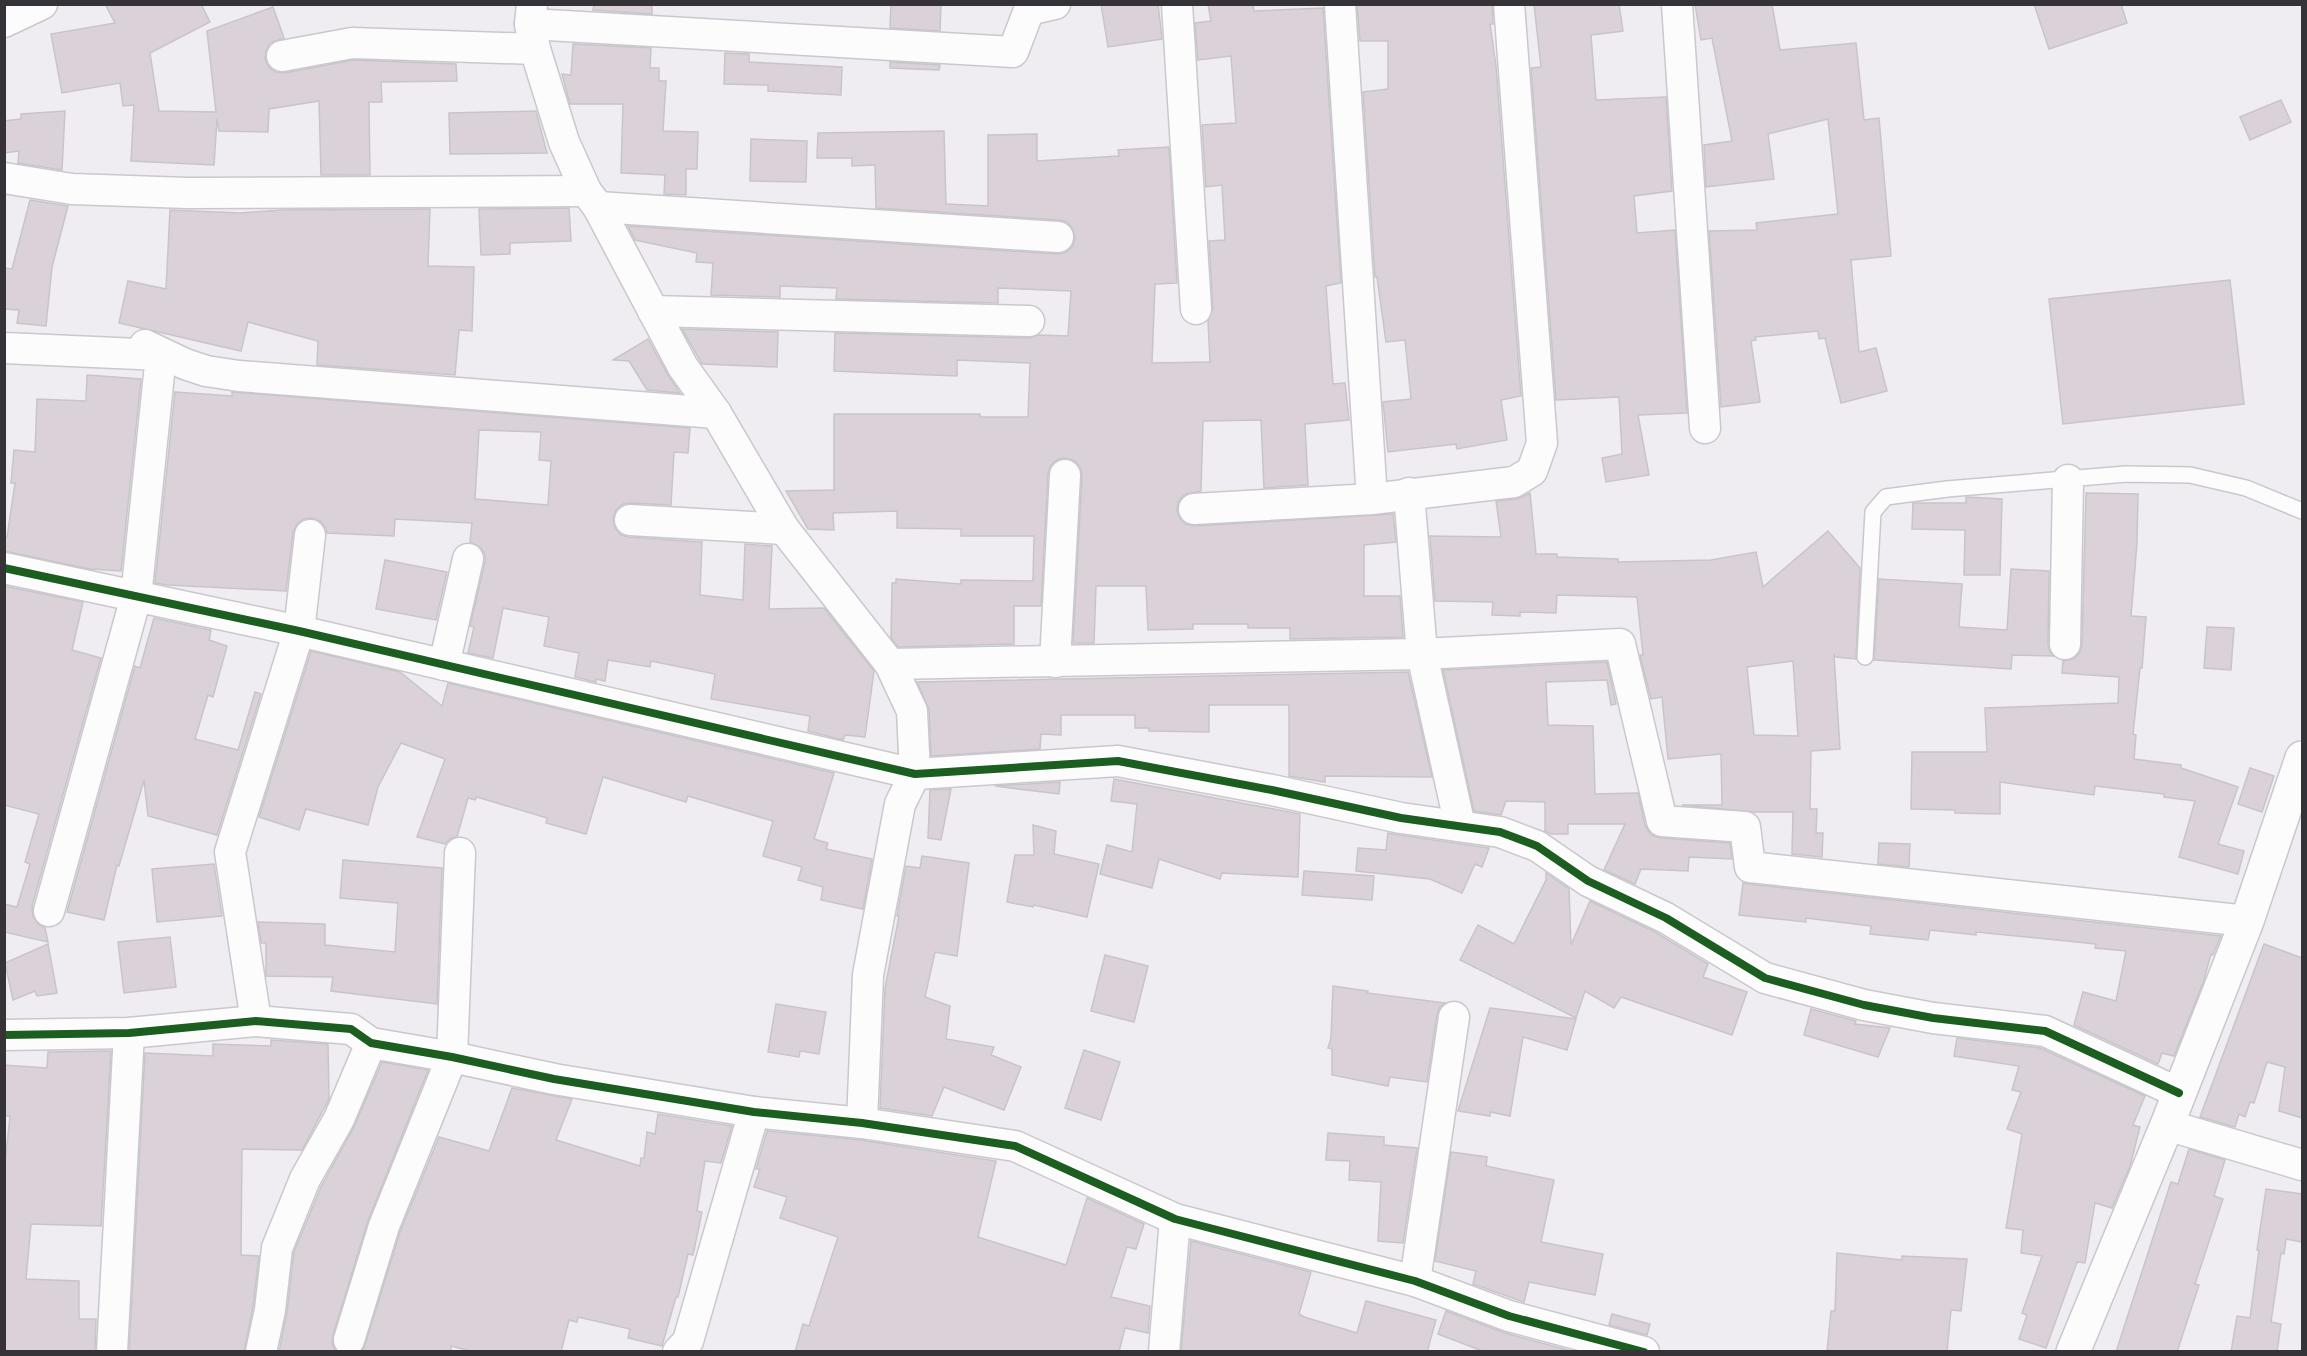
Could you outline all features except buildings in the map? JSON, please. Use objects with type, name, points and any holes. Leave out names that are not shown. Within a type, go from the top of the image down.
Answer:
[{"type":"street","points":[[4,22],[42,4]]},
{"type":"street","points":[[282,56],[352,43],[532,26],[1013,52],[1029,10],[1055,4]]},
{"type":"street","points":[[1177,4],[1196,309]]},
{"type":"street","points":[[1340,4],[1372,499]]},
{"type":"street","points":[[1194,509],[1372,499],[1514,482],[1532,471],[1542,443],[1509,4]]},
{"type":"street","points":[[1677,4],[1706,428]]},
{"type":"street","points":[[532,26],[564,142],[682,366],[716,413],[784,529],[890,664],[912,711],[915,774],[900,804],[868,975],[862,1123]]},
{"type":"street","points":[[4,178],[72,189],[592,199],[1058,237]]},
{"type":"street","points":[[653,311],[1029,321]]},
{"type":"street","points":[[4,331],[96,333],[125,338],[150,346],[185,364],[206,371],[239,376],[716,413]]},
{"type":"street","points":[[4,348],[161,355],[136,597],[49,911]]},
{"type":"street","points":[[1055,662],[1065,475]]},
{"type":"street","points":[[2065,644],[2068,480]]},
{"type":"street","points":[[1409,493],[1422,654],[1460,826]]},
{"type":"street","points":[[630,520],[784,529]]},
{"type":"street","points":[[256,1021],[230,852],[299,631],[310,535]]},
{"type":"street","points":[[444,665],[468,559]]},
{"type":"street","points":[[4,568],[299,631],[915,774],[1118,761],[1401,818],[1500,832],[1537,846],[1588,881],[1666,918],[1765,978],[1875,1008],[1933,1018],[2045,1030],[2179,1093]]},
{"type":"street","points":[[890,664],[1422,654],[1620,644],[1662,821],[1745,827],[1749,867],[2247,921]]},
{"type":"street","points":[[2073,1352],[2167,1125],[2247,921],[2302,758]]},
{"type":"street","points":[[349,1340],[384,1226],[452,1057],[460,853]]},
{"type":"street","points":[[1415,1281],[1454,1017]]},
{"type":"street","points":[[4,1035],[129,1034],[256,1021],[351,1029],[371,1043],[452,1057],[554,1079],[754,1112],[862,1123],[1015,1146],[1175,1219],[1415,1281],[1509,1316],[1644,1352]]},
{"type":"street","points":[[112,1352],[129,1034]]},
{"type":"street","points":[[261,1352],[270,1310],[278,1248],[305,1179],[339,1119],[371,1043]]},
{"type":"street","points":[[678,1352],[688,1341],[754,1112]]},
{"type":"street","points":[[2167,1125],[2302,1165]]},
{"type":"street","points":[[1164,1352],[1175,1219]]},
{"type":"lane","points":[[1865,657],[1873,512],[1886,496],[2126,474],[2190,475],[2246,488],[2302,511]]},
{"type":"cycle path","points":[[4,568],[299,631],[915,774],[1118,761],[1272,790],[1401,818],[1500,832],[1537,846],[1588,881],[1666,918],[1765,978],[1864,1005],[1933,1018],[2045,1031],[2179,1093]]},
{"type":"cycle path","points":[[4,1035],[129,1033],[256,1021],[351,1029],[371,1043],[452,1057],[554,1079],[754,1112],[862,1123],[1015,1146],[1175,1219],[1415,1281],[1509,1316],[1644,1352]]}]
